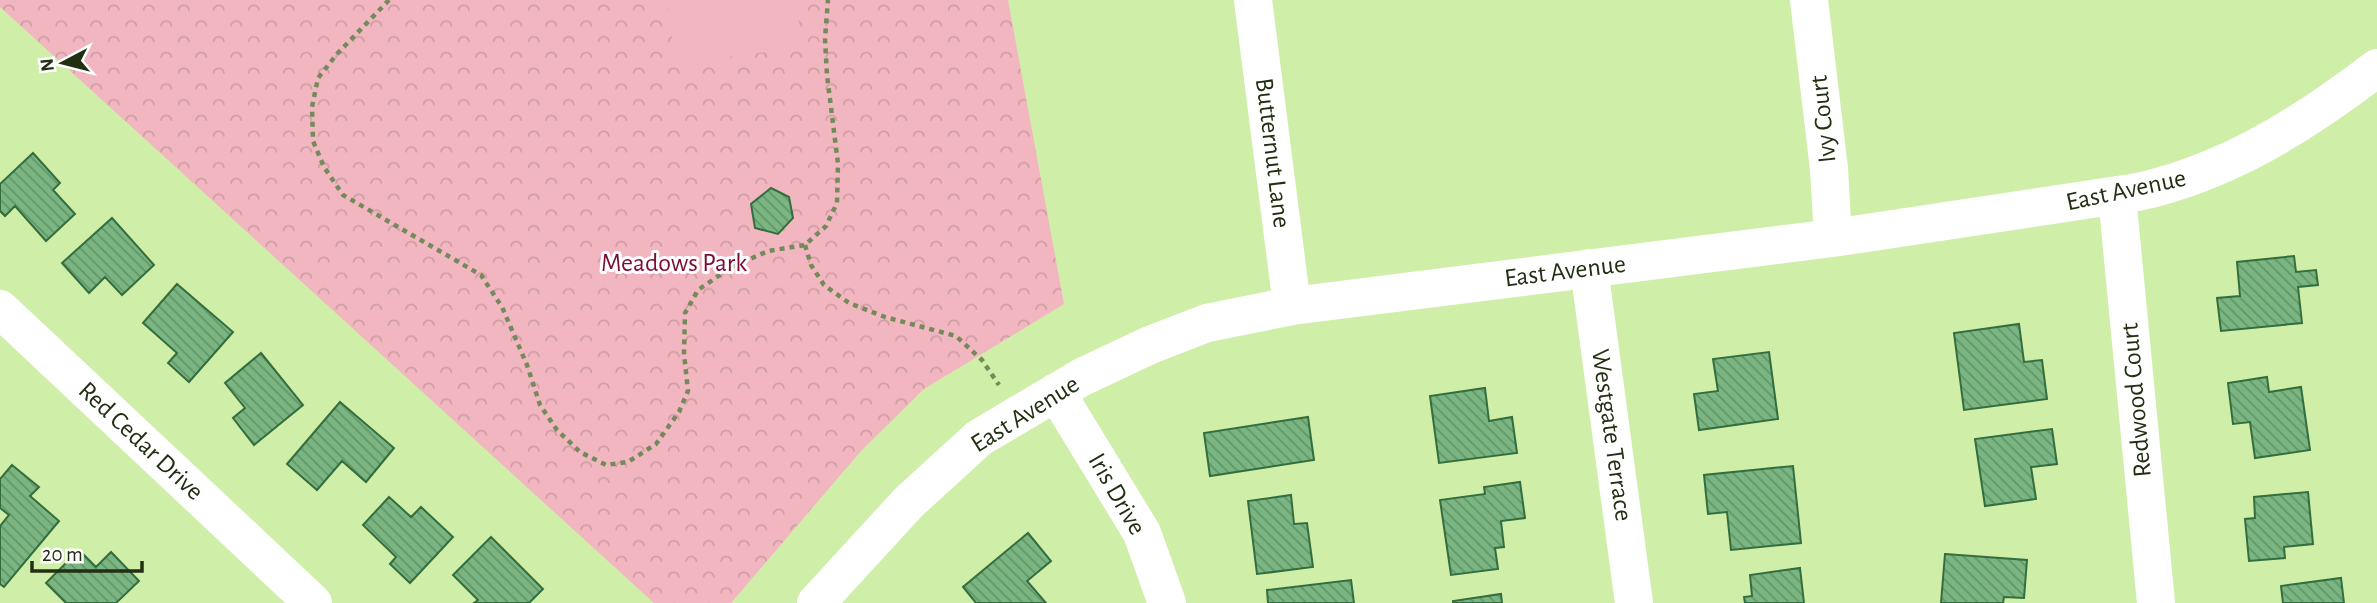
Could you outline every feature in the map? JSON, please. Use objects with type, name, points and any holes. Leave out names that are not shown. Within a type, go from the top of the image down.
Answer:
[{"type":"street","name":"Butternut Lane","points":[[1253,0],[1292,306]]},
{"type":"street","name":"Ivy Court","points":[[1809,0],[1829,169],[1833,238]]},
{"type":"street","name":"East Avenue","points":[[816,603],[909,502],[979,439],[1082,377],[1182,332],[1231,317],[1292,306],[1833,238],[2168,186],[2261,147],[2323,108],[2377,68]]},
{"type":"street","name":"Redwood Court","points":[[2117,196],[2155,603]]},
{"type":"street","name":"Westgate Terrace","points":[[1589,268],[1634,603]]},
{"type":"street","name":"Red Cedar Drive","points":[[0,309],[313,603]]},
{"type":"street","name":"Iris Drive","points":[[1056,392],[1142,533],[1167,603]]},
{"type":"path","points":[[389,0],[337,54],[318,78],[312,107],[313,141],[324,167],[343,195],[481,275],[502,307],[527,365],[540,405],[557,429],[580,452],[606,465],[628,463],[656,444],[679,412],[688,391],[684,354],[685,313],[698,289],[730,268],[768,251],[805,245],[826,226],[837,202],[838,164],[827,75],[825,39],[828,0]]},
{"type":"path","points":[[805,245],[811,265],[824,285],[849,303],[885,317],[956,336],[982,360],[1019,414]]},
{"type":"green space","name":"Meadows Park","points":[[0,0],[1008,0],[1064,304],[924,389],[861,451],[731,603],[654,603],[0,7]]},
{"type":"green space","points":[[667,0],[796,0],[802,47],[676,64]]},
{"type":"building","points":[[33,153],[60,183],[53,190],[75,214],[46,241],[15,206],[5,216],[0,211],[0,184]]},
{"type":"building","points":[[771,188],[789,197],[793,218],[778,234],[755,228],[751,204]]},
{"type":"building","points":[[112,218],[154,265],[122,295],[105,277],[89,293],[62,263]]},
{"type":"building","points":[[2294,256],[2296,272],[2316,270],[2318,285],[2298,287],[2302,323],[2221,331],[2217,298],[2240,296],[2237,262]]},
{"type":"building","points":[[177,284],[233,332],[189,382],[168,363],[177,353],[143,323]]},
{"type":"building","points":[[2019,324],[2024,362],[2042,360],[2047,399],[1964,410],[1954,333]]},
{"type":"building","points":[[1769,352],[1778,419],[1699,430],[1694,394],[1718,391],[1713,359]]},
{"type":"building","points":[[261,353],[303,405],[254,445],[233,418],[245,408],[225,383]]},
{"type":"building","points":[[2267,377],[2269,392],[2301,387],[2310,450],[2255,458],[2250,422],[2233,424],[2228,383]]},
{"type":"building","points":[[1485,388],[1489,421],[1512,417],[1517,453],[1439,463],[1430,396]]},
{"type":"building","points":[[340,402],[394,448],[366,482],[342,461],[317,490],[287,464]]},
{"type":"building","points":[[1308,417],[1314,460],[1210,476],[1204,433]]},
{"type":"building","points":[[2052,429],[2057,464],[2031,467],[2036,499],[1985,506],[1975,439]]},
{"type":"building","points":[[12,465],[39,487],[30,496],[59,521],[4,587],[0,584],[0,526],[9,515],[0,508],[0,479]]},
{"type":"building","points":[[1793,466],[1801,543],[1731,550],[1727,512],[1708,514],[1704,475]]},
{"type":"building","points":[[1520,482],[1525,518],[1501,521],[1504,547],[1495,548],[1498,569],[1451,575],[1440,500],[1485,494],[1484,487]]},
{"type":"building","points":[[2308,492],[2313,544],[2284,547],[2285,558],[2249,561],[2245,519],[2255,518],[2254,497]]},
{"type":"building","points":[[1291,495],[1294,524],[1307,523],[1313,567],[1257,574],[1248,501]]},
{"type":"building","points":[[389,497],[411,517],[421,507],[453,537],[410,583],[390,564],[396,557],[363,525]]},
{"type":"building","points":[[1028,533],[1051,561],[1027,581],[1046,603],[976,603],[963,587]]},
{"type":"building","points":[[491,537],[543,589],[529,603],[474,603],[478,600],[453,575]]},
{"type":"building","points":[[79,550],[96,567],[111,552],[139,581],[116,603],[66,603],[46,583]]},
{"type":"building","points":[[1945,554],[2027,560],[2024,598],[2004,597],[2003,603],[1941,603]]},
{"type":"building","points":[[1800,568],[1804,603],[1745,603],[1744,597],[1752,596],[1750,575]]},
{"type":"building","points":[[2341,578],[2344,603],[2283,603],[2281,586]]},
{"type":"building","points":[[1351,580],[1354,603],[1268,603],[1267,590]]},
{"type":"building","points":[[1501,594],[1502,603],[1453,603],[1453,601]]}]
